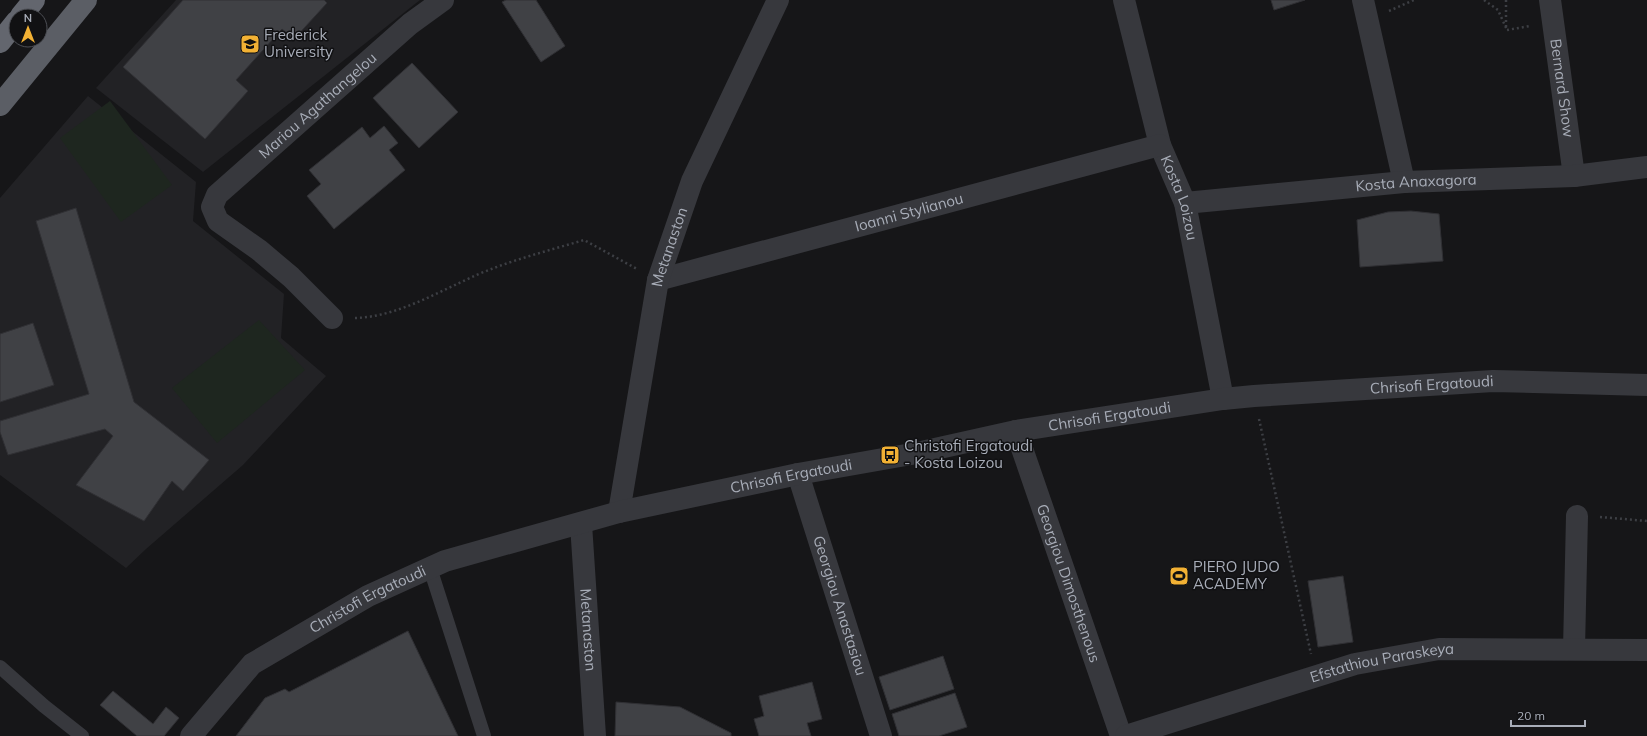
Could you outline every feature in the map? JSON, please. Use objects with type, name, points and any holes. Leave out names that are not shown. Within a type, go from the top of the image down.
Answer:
[{"type":"highway","points":[[28,8],[34,0]]},
{"type":"highway","points":[[0,105],[86,0]]},
{"type":"highway","points":[[0,42],[8,32]]},
{"type":"street","name":"Mariou Agathangelou","points":[[332,318],[291,277],[258,250],[218,221],[212,208],[217,195],[410,24],[443,0]]},
{"type":"street","name":"Metanaston","points":[[619,512],[658,280],[692,180],[778,0]]},
{"type":"street","name":"Kosta Loizou","points":[[1124,0],[1160,145],[1185,203],[1222,399]]},
{"type":"street","points":[[1363,0],[1404,182]]},
{"type":"street","name":"Bernard Show","points":[[1550,0],[1574,176]]},
{"type":"street","name":"Ioanni Stylianou","points":[[658,280],[1160,145]]},
{"type":"street","name":"Kosta Anaxagora","points":[[1185,203],[1404,182],[1574,176],[1647,167]]},
{"type":"street","name":"Chrisofi Ergatoudi","points":[[581,524],[619,512],[798,474],[917,453],[1016,431],[1222,399],[1493,381],[1647,385]]},
{"type":"street","name":"Georgiou Dimosthenous","points":[[1016,431],[1121,736]]},
{"type":"street","name":"Georgiou Anastasiou","points":[[798,474],[880,736]]},
{"type":"street","points":[[1574,649],[1577,516]]},
{"type":"street","name":"Metanaston","points":[[581,524],[594,736]]},
{"type":"street","name":"Christofi Ergatoudi","points":[[191,736],[252,664],[368,596],[445,561],[581,524]]},
{"type":"street","name":"Efstathiou Paraskeya","points":[[1126,736],[1355,664],[1439,649],[1647,650]]},
{"type":"lane","points":[[430,568],[484,736]]},
{"type":"lane","points":[[0,667],[44,706],[82,736]]},
{"type":"path","points":[[1400,0],[1404,5]]},
{"type":"path","points":[[1484,0],[1498,10],[1506,30]]},
{"type":"path","points":[[1506,0],[1506,30]]},
{"type":"path","points":[[1506,30],[1538,25]]},
{"type":"path","points":[[332,318],[369,318],[406,306],[494,268],[584,240],[658,280]]},
{"type":"path","points":[[1254,396],[1315,676]]},
{"type":"path","points":[[1577,516],[1647,521]]},
{"type":"shaded area","name":"Frederick University","points":[[176,0],[420,0],[203,172],[96,88]]},
{"type":"shaded area","points":[[88,96],[196,182],[193,221],[284,294],[281,338],[326,376],[243,465],[126,568],[0,475],[0,198]]},
{"type":"shaded area","points":[[110,101],[172,185],[121,222],[60,138]]},
{"type":"shaded area","points":[[259,320],[305,370],[217,443],[172,388]]},
{"type":"building","points":[[183,0],[324,0],[327,3],[294,39],[282,29],[236,80],[248,91],[205,139],[123,67]]},
{"type":"building","points":[[506,0],[536,0],[565,46],[541,62],[502,2]]},
{"type":"building","points":[[1271,0],[1305,0],[1274,10]]},
{"type":"building","points":[[412,63],[458,112],[419,148],[373,98]]},
{"type":"building","points":[[384,126],[398,143],[389,150],[405,170],[334,229],[307,196],[321,184],[309,170],[362,127],[370,138]]},
{"type":"building","points":[[76,208],[134,402],[209,460],[183,491],[172,481],[144,521],[76,485],[113,436],[105,429],[8,455],[0,432],[0,421],[89,394],[36,221]]},
{"type":"building","points":[[1411,211],[1439,214],[1443,261],[1360,267],[1357,220],[1388,212]]},
{"type":"building","points":[[33,323],[54,385],[0,402],[0,334]]},
{"type":"building","points":[[1343,576],[1353,642],[1318,647],[1308,581]]},
{"type":"building","points":[[408,631],[458,736],[236,736],[265,698],[285,689],[289,692]]},
{"type":"building","points":[[943,656],[954,689],[890,710],[879,677]]},
{"type":"building","points":[[812,682],[822,719],[807,723],[811,736],[759,736],[754,719],[764,716],[759,696]]},
{"type":"building","points":[[113,691],[153,724],[166,707],[179,718],[164,736],[137,736],[100,705]]},
{"type":"building","points":[[955,693],[967,727],[939,736],[899,736],[892,714]]},
{"type":"building","points":[[616,702],[680,707],[731,733],[731,736],[615,736]]},
{"type":"place","name":"Frederick University","points":[[250,44]]},
{"type":"place","name":"Christofi Ergatoudi - Kosta Loizou","points":[[890,455]]},
{"type":"place","name":"PIERO JUDO ACADEMY","points":[[1179,576]]}]
